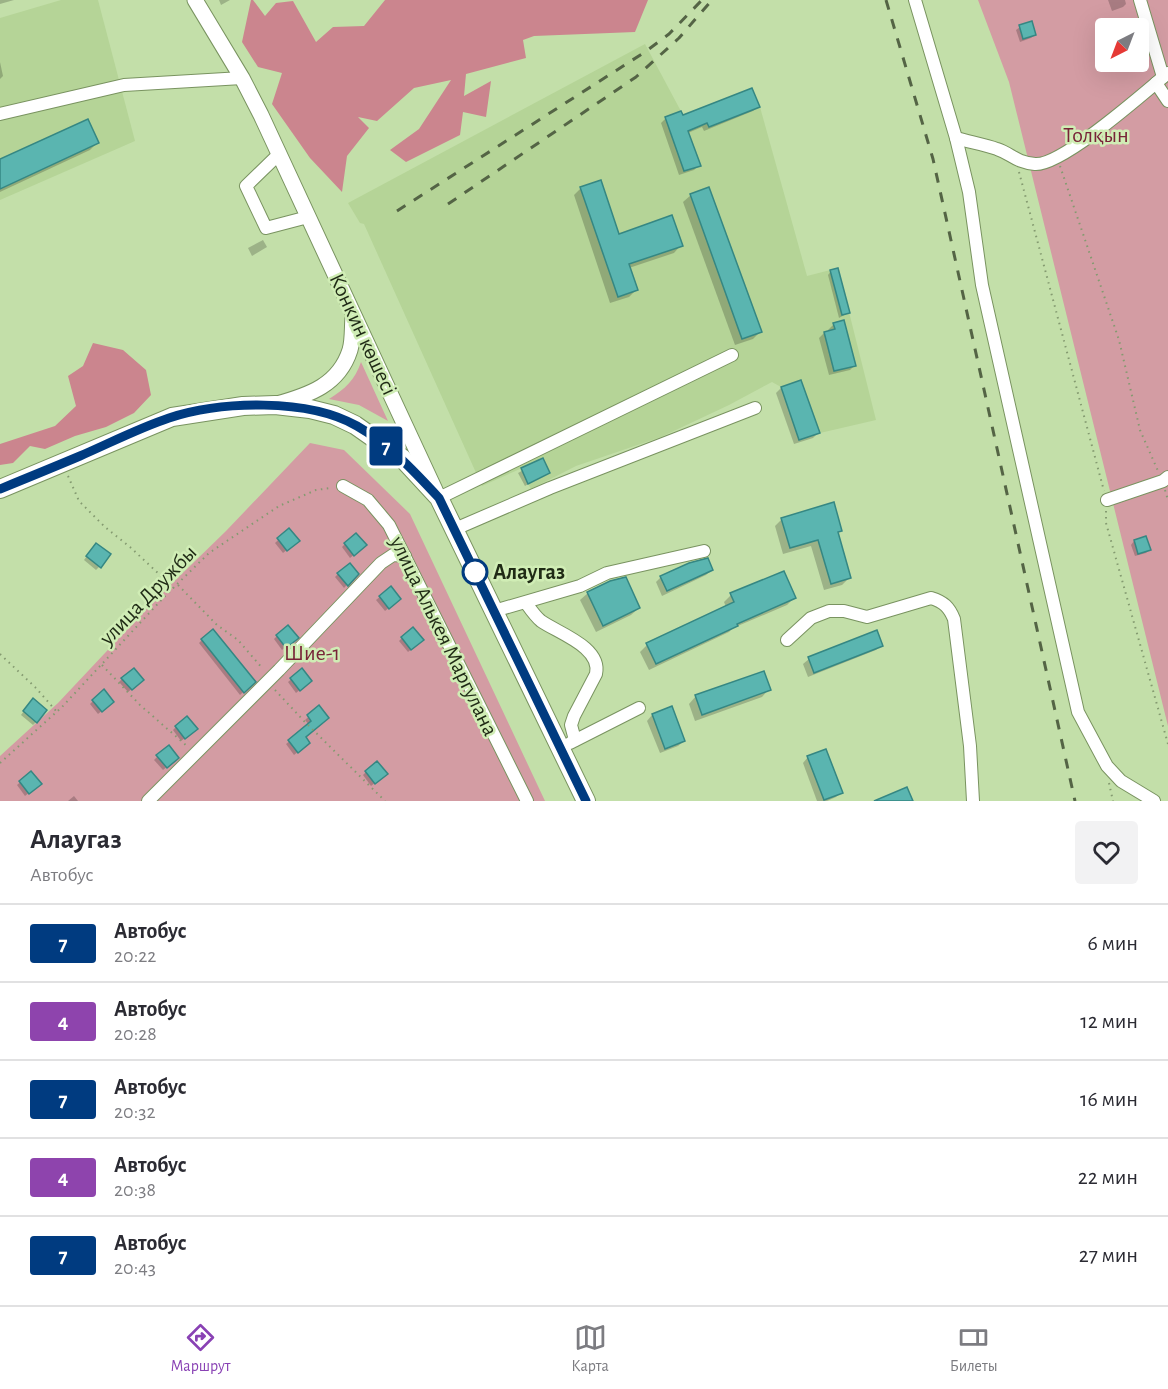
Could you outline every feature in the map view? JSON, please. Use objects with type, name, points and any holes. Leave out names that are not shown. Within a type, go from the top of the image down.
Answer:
[{"type":"highway","points":[[0,489],[172,417],[243,406],[275,405],[310,409],[334,415],[355,425],[402,458],[439,498]]},
{"type":"highway","name":"Конкин көшесі","points":[[439,498],[494,611],[568,744],[586,801]]},
{"type":"main road","name":"Конкин көшесі","points":[[195,0],[242,78],[439,498]]},
{"type":"main road","points":[[275,405],[310,394],[326,384],[340,370],[351,349],[353,314]]},
{"type":"street","points":[[915,0],[956,138],[969,192],[982,285],[1078,712],[1107,766],[1121,781],[1154,801]]},
{"type":"street","points":[[1140,0],[1168,101]]},
{"type":"street","points":[[956,138],[998,149],[1016,160],[1038,164],[1057,157],[1111,121],[1163,77]]},
{"type":"street","points":[[0,114],[124,86],[242,78]]},
{"type":"street","points":[[279,154],[246,186],[266,228],[309,217]]},
{"type":"street","points":[[439,498],[732,355]]},
{"type":"street","points":[[454,529],[550,488],[755,408]]},
{"type":"street","points":[[1107,500],[1166,479]]},
{"type":"street","name":"улица Алькея Маргулана","points":[[343,486],[368,500],[389,525],[528,801]]},
{"type":"street","points":[[494,611],[580,586],[607,573],[704,551]]},
{"type":"street","points":[[148,801],[269,680],[381,563],[393,555],[405,556]]},
{"type":"street","points":[[787,640],[811,618],[830,611],[844,611],[867,617],[931,598],[941,601],[949,608],[954,619],[970,746],[973,801]]},
{"type":"street","points":[[526,603],[533,614],[571,637],[596,662],[596,674],[574,716],[568,744]]},
{"type":"street","points":[[568,744],[639,708]]},
{"type":"path","points":[[1057,157],[1119,339],[1140,430],[1166,479],[1168,500]]},
{"type":"path","points":[[1016,160],[1107,500],[1106,523],[1168,744]]},
{"type":"path","points":[[62,464],[79,501],[174,588]]},
{"type":"path","name":"улица Дружбы","points":[[0,763],[57,712],[209,553],[279,506],[316,490],[343,486]]},
{"type":"path","points":[[178,584],[217,625],[238,640],[304,721],[386,801]]},
{"type":"path","points":[[0,654],[36,688],[57,712]]},
{"type":"path","points":[[101,665],[140,705],[196,753]]},
{"type":"shaded area","points":[[61,0],[98,0],[135,141],[0,200],[0,18]]},
{"type":"shaded area","points":[[251,0],[265,16],[276,3],[293,1],[316,42],[333,27],[364,26],[385,0],[648,0],[635,32],[534,36],[523,40],[526,58],[466,74],[464,96],[491,81],[486,117],[463,112],[460,135],[406,162],[390,150],[419,129],[451,80],[414,88],[377,121],[358,117],[369,128],[347,156],[342,192],[310,158],[272,104],[282,73],[258,67],[242,42]]},
{"type":"shaded area","points":[[645,44],[683,115],[752,88],[760,107],[807,276],[838,268],[876,420],[799,440],[781,387],[772,382],[661,437],[576,466],[531,489],[520,469],[482,486],[364,224],[360,223],[348,203]]},
{"type":"shaded area","points":[[93,343],[123,350],[146,370],[151,395],[134,413],[106,427],[75,436],[45,449],[30,446],[13,463],[0,465],[0,444],[55,426],[76,406],[68,376],[83,366]]},
{"type":"green space","name":"Толқын","points":[[978,0],[1168,0],[1168,726],[1009,82]]},
{"type":"green space","points":[[361,362],[388,421],[359,405],[329,399],[349,384]]},
{"type":"green space","name":"Шие-1","points":[[310,443],[344,450],[410,514],[545,801],[0,801],[0,756],[58,703],[152,603],[226,531]]},
{"type":"building","points":[[1032,21],[1036,35],[1023,39],[1019,25]]},
{"type":"building","points":[[752,88],[760,107],[709,127],[707,123],[688,131],[701,166],[684,171],[665,117],[681,111],[683,115]]},
{"type":"building","points":[[88,119],[99,143],[0,189],[0,159]]},
{"type":"building","points":[[601,180],[619,234],[672,215],[683,246],[629,264],[638,290],[618,297],[580,187]]},
{"type":"building","points":[[709,187],[762,332],[742,339],[690,194]]},
{"type":"building","points":[[838,268],[850,313],[842,315],[830,270]]},
{"type":"building","points":[[844,320],[856,366],[834,371],[824,332],[835,329],[833,323]]},
{"type":"building","points":[[801,380],[820,433],[799,440],[781,387]]},
{"type":"building","points":[[543,458],[550,473],[528,484],[521,468]]},
{"type":"building","points":[[834,502],[842,531],[838,532],[851,578],[831,584],[818,540],[790,548],[781,518]]},
{"type":"building","points":[[289,528],[300,541],[287,551],[277,538]]},
{"type":"building","points":[[356,533],[367,545],[354,556],[344,543]]},
{"type":"building","points":[[1146,536],[1151,550],[1138,554],[1134,540]]},
{"type":"building","points":[[96,543],[111,554],[101,568],[86,556]]},
{"type":"building","points":[[708,558],[713,570],[667,591],[660,576],[689,563]]},
{"type":"building","points":[[350,563],[359,574],[348,586],[337,573]]},
{"type":"building","points":[[784,571],[796,598],[656,664],[646,643],[734,602],[730,593]]},
{"type":"building","points":[[626,577],[640,608],[603,626],[587,592],[610,581]]},
{"type":"building","points":[[391,586],[401,599],[389,609],[379,596]]},
{"type":"building","points":[[288,625],[299,638],[286,648],[276,635]]},
{"type":"building","points":[[413,627],[424,640],[411,650],[401,637]]},
{"type":"building","points":[[213,629],[256,682],[244,693],[201,639]]},
{"type":"building","points":[[877,630],[883,646],[814,673],[808,657]]},
{"type":"building","points":[[134,668],[144,680],[132,690],[121,678]]},
{"type":"building","points":[[302,668],[312,681],[300,691],[290,678]]},
{"type":"building","points":[[764,671],[771,690],[702,715],[695,695]]},
{"type":"building","points":[[104,689],[114,702],[102,712],[92,700]]},
{"type":"building","points":[[33,698],[47,710],[37,723],[23,711]]},
{"type":"building","points":[[319,705],[329,718],[306,737],[310,743],[298,753],[288,740],[311,721],[307,715]]},
{"type":"building","points":[[672,706],[685,741],[665,749],[652,714]]},
{"type":"building","points":[[187,716],[198,729],[185,739],[175,726]]},
{"type":"building","points":[[169,745],[179,758],[167,768],[156,755]]},
{"type":"building","points":[[826,749],[843,793],[824,800],[807,756]]},
{"type":"building","points":[[377,761],[388,774],[375,784],[365,771]]},
{"type":"building","points":[[31,771],[42,784],[29,794],[19,781]]},
{"type":"building","points":[[907,787],[913,801],[874,801]]},
{"type":"railway","points":[[397,211],[645,52],[669,34],[702,0]]},
{"type":"railway","points":[[448,204],[636,77],[679,38],[712,0]]},
{"type":"railway","points":[[886,0],[933,159],[1075,801]]},
{"type":"bus line","name":"7","points":[[0,489],[172,417],[243,406],[275,405],[310,409],[334,415],[355,425],[374,436],[402,458],[439,498],[586,801]]},
{"type":"place","name":"Алаугаз","points":[[475,572]]}]
